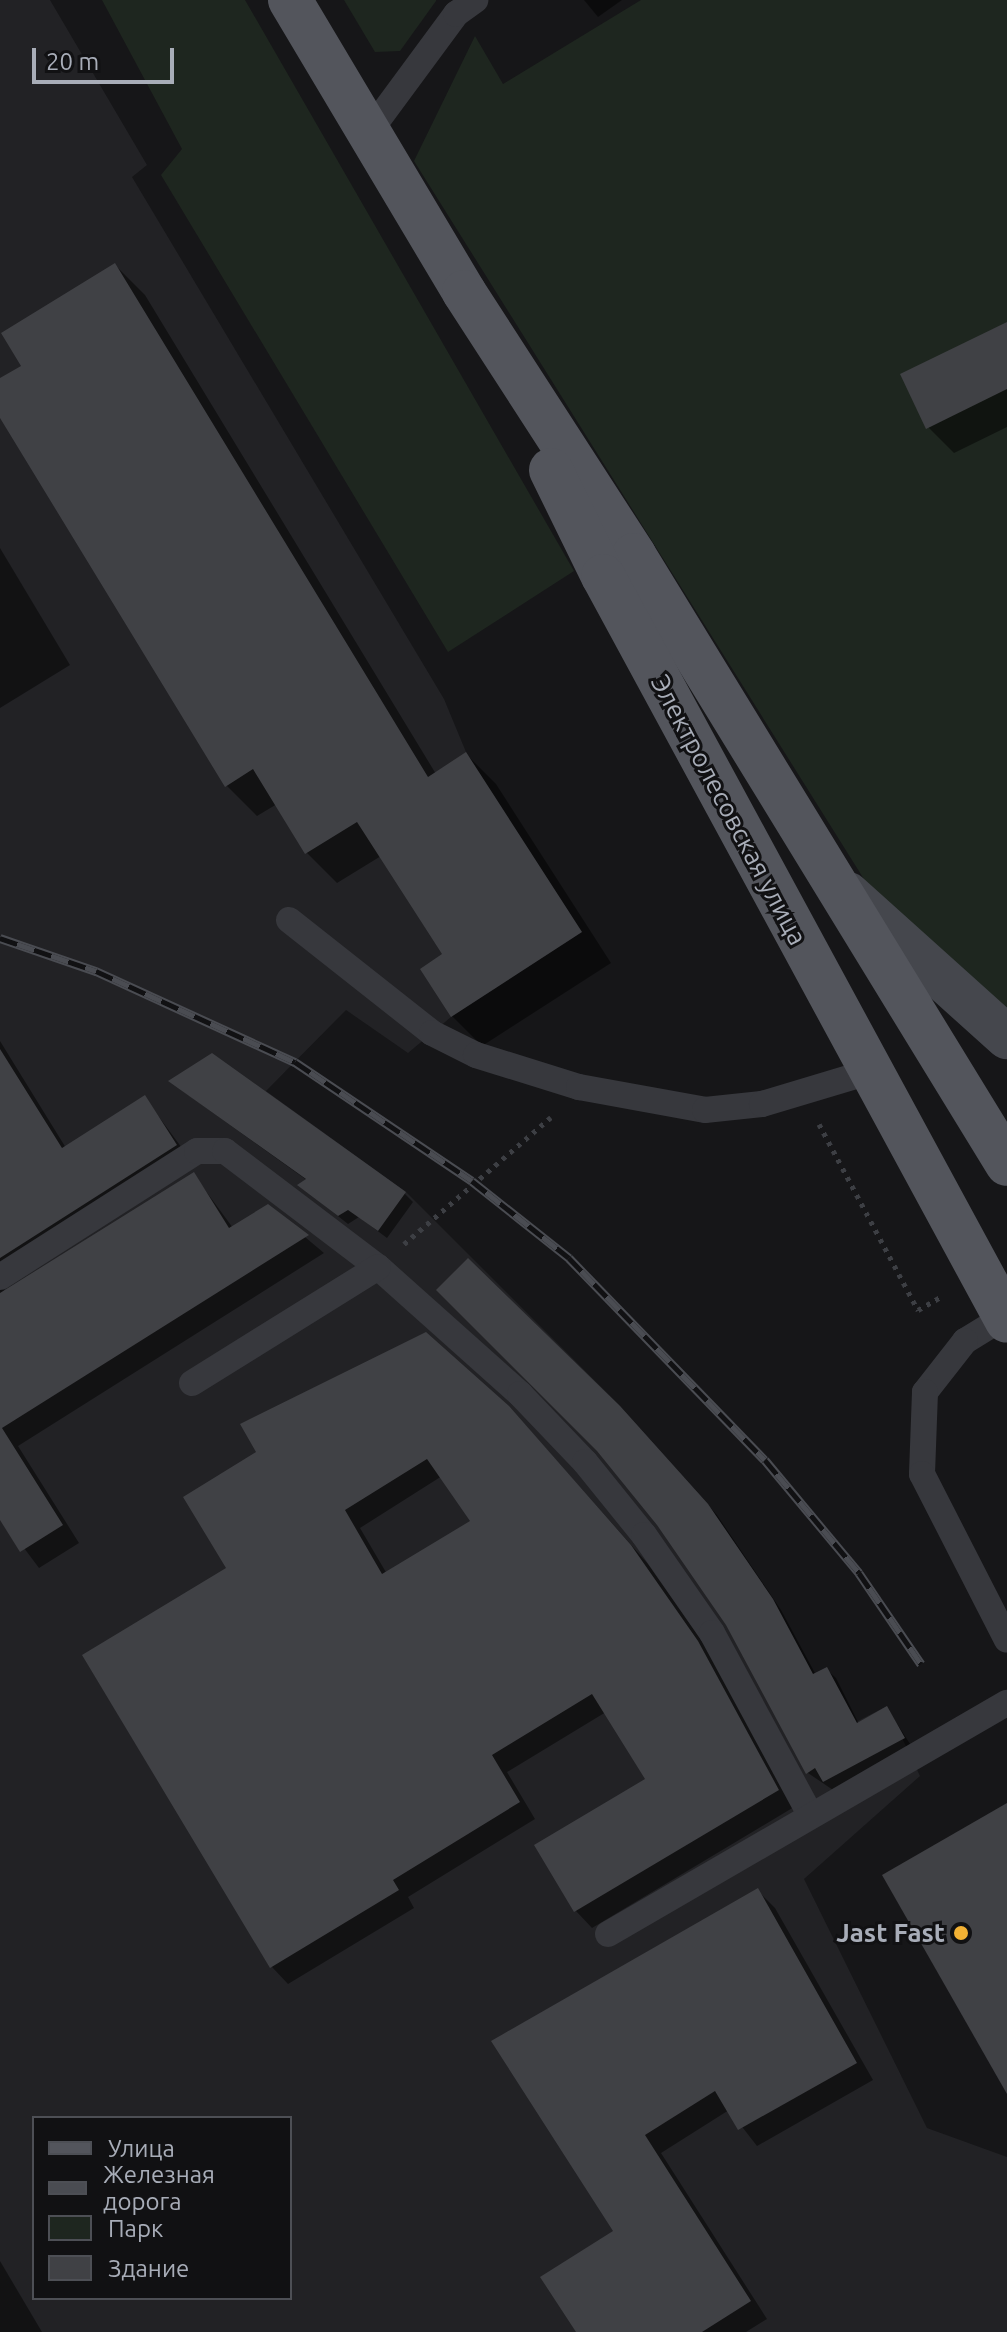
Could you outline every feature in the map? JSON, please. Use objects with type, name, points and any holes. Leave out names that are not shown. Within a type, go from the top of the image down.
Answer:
[{"type":"main road","name":"Электролесовская улица","points":[[290,0],[464,292],[634,555],[825,873],[1007,1164]]},
{"type":"main road","name":"Электролесовская улица","points":[[464,292],[603,576],[1006,1319]]},
{"type":"main road","points":[[825,873],[1007,1037]]},
{"type":"lane","points":[[369,132],[456,14],[475,0]]},
{"type":"lane","points":[[289,920],[432,1033],[476,1055],[579,1087],[705,1110],[762,1104],[872,1071]]},
{"type":"lane","points":[[0,1277],[197,1151],[225,1151],[378,1267],[520,1394],[644,1535],[712,1633],[810,1814]]},
{"type":"lane","points":[[192,1383],[378,1267]]},
{"type":"lane","points":[[1006,1319],[965,1341],[925,1392],[922,1474],[1007,1640]]},
{"type":"lane","points":[[608,1934],[810,1814],[1007,1703]]},
{"type":"path","points":[[378,1267],[579,1087]]},
{"type":"path","points":[[801,1092],[918,1310],[980,1272]]},
{"type":"shaded area","points":[[0,0],[50,0],[147,165],[132,177],[444,699],[466,752],[582,932],[451,1017],[408,1053],[346,1010],[266,1091],[406,1192],[620,1406],[708,1504],[773,1599],[813,1674],[827,1667],[856,1722],[887,1706],[920,1776],[804,1879],[927,2128],[1007,2157],[1007,2332],[0,2332]]},
{"type":"green space","points":[[102,0],[245,0],[574,571],[448,652],[161,175],[182,149]]},
{"type":"green space","points":[[344,0],[436,1],[400,51],[375,52]]},
{"type":"green space","points":[[641,0],[1007,0],[1007,1011],[867,884],[414,161],[475,36],[503,84]]},
{"type":"building","points":[[115,263],[428,777],[466,752],[582,932],[451,1017],[420,969],[442,954],[357,822],[305,854],[253,769],[225,787],[0,418],[0,378],[21,366],[1,333]]},
{"type":"building","points":[[1007,322],[1007,389],[926,429],[900,374]]},
{"type":"building","points":[[0,1049],[62,1148],[145,1095],[177,1145],[0,1258]]},
{"type":"building","points":[[212,1053],[406,1192],[378,1231],[348,1210],[338,1216],[297,1185],[306,1179],[168,1081]]},
{"type":"building","points":[[194,1172],[229,1228],[268,1204],[309,1235],[2,1428],[63,1525],[20,1552],[0,1520],[0,1293]]},
{"type":"building","points":[[468,1258],[620,1406],[708,1504],[773,1599],[813,1674],[827,1667],[857,1723],[887,1706],[905,1738],[823,1782],[815,1768],[806,1774],[726,1625],[657,1525],[597,1451],[436,1290]]},
{"type":"building","points":[[426,1332],[509,1406],[631,1545],[698,1641],[779,1790],[574,1912],[534,1845],[645,1779],[592,1694],[492,1755],[520,1802],[393,1880],[399,1890],[270,1968],[82,1655],[226,1568],[183,1497],[256,1452],[240,1424]],"holes":[[[427,1459],[470,1521],[382,1574],[345,1510]]]},
{"type":"building","name":"Jast Fast","points":[[1007,1803],[1007,2094],[882,1875]]},
{"type":"building","points":[[758,1888],[857,2063],[738,2130],[715,2091],[645,2135],[751,2301],[702,2332],[576,2332],[540,2277],[613,2231],[491,2041]]},
{"type":"railway","points":[[0,938],[96,971],[295,1062],[472,1181],[569,1258],[765,1460],[859,1573],[921,1664]]},
{"type":"place","name":"Jast Fast","points":[[961,1933]]}]
